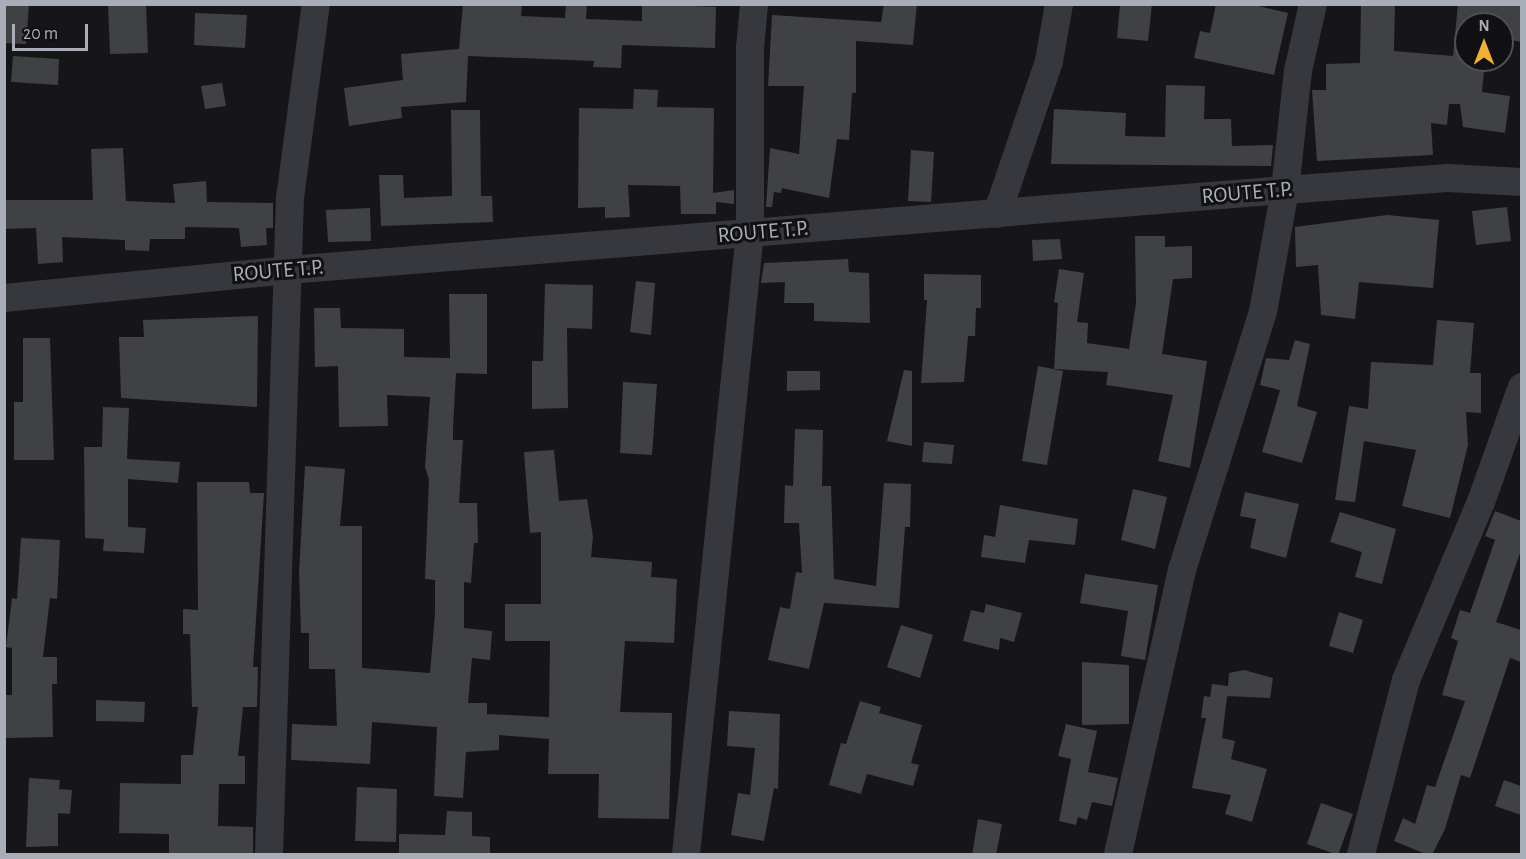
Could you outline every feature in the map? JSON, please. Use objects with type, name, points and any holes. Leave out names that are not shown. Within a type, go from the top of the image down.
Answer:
[{"type":"street","points":[[269,855],[290,198],[316,4]]},
{"type":"street","points":[[686,855],[750,233],[750,48],[754,4]]},
{"type":"street","points":[[997,214],[1049,61],[1059,4]]},
{"type":"street","points":[[1118,855],[1182,570],[1263,312],[1285,190],[1298,71],[1313,4]]},
{"type":"street","name":"ROUTE T.P.","points":[[4,298],[288,270],[1285,190],[1448,178],[1521,182]]},
{"type":"street","points":[[1361,855],[1406,680],[1482,502],[1521,387]]},
{"type":"building","points":[[4,4],[29,4],[26,44],[4,43]]},
{"type":"building","points":[[108,4],[146,4],[148,53],[110,54]]},
{"type":"building","points":[[463,4],[522,4],[521,16],[565,18],[566,4],[587,4],[586,19],[642,21],[642,4],[716,7],[715,48],[622,45],[621,68],[593,67],[594,61],[468,56],[466,102],[401,107],[402,118],[349,126],[344,88],[403,80],[401,54],[459,49]]},
{"type":"building","points":[[884,4],[917,4],[913,45],[856,41],[856,93],[852,93],[849,140],[837,139],[829,198],[782,188],[781,193],[774,192],[772,207],[766,207],[770,148],[799,154],[804,86],[768,86],[772,15],[881,22]]},
{"type":"building","points":[[1120,4],[1152,4],[1148,41],[1117,38]]},
{"type":"building","points":[[1216,4],[1250,4],[1288,13],[1274,75],[1194,58],[1200,31],[1210,33]]},
{"type":"building","points":[[1361,4],[1395,4],[1394,51],[1453,56],[1454,46],[1454,72],[1484,72],[1482,92],[1510,96],[1505,133],[1463,127],[1460,104],[1449,104],[1447,125],[1431,123],[1433,155],[1317,161],[1312,90],[1326,90],[1326,64],[1360,63]]},
{"type":"building","points":[[1458,4],[1521,4],[1521,42],[1514,41],[1514,12],[1457,12]]},
{"type":"building","points":[[195,13],[247,15],[245,48],[194,45]]},
{"type":"building","points":[[13,56],[59,59],[58,85],[11,82]]},
{"type":"building","points":[[222,83],[226,106],[205,109],[201,86]]},
{"type":"building","points":[[1166,85],[1205,86],[1204,119],[1231,119],[1232,146],[1273,145],[1271,166],[1051,164],[1054,109],[1126,113],[1125,136],[1165,137]]},
{"type":"building","points":[[634,89],[658,90],[657,107],[714,108],[713,193],[734,190],[734,204],[716,202],[716,214],[681,214],[680,186],[628,185],[630,217],[605,218],[605,207],[578,208],[579,108],[633,109]]},
{"type":"building","points":[[451,110],[480,110],[481,196],[492,196],[493,222],[381,226],[379,175],[403,175],[404,198],[452,196]]},
{"type":"building","points":[[123,148],[126,201],[175,203],[173,184],[206,181],[207,202],[273,203],[273,228],[266,228],[267,245],[241,247],[239,228],[185,227],[185,239],[150,239],[149,251],[125,250],[125,240],[62,237],[63,262],[38,264],[36,228],[4,229],[4,200],[93,200],[91,149]]},
{"type":"building","points":[[911,150],[934,152],[931,202],[908,201]]},
{"type":"building","points":[[1507,207],[1511,241],[1476,245],[1472,211]]},
{"type":"building","points":[[370,208],[371,241],[328,242],[326,210]]},
{"type":"building","points":[[1387,215],[1439,220],[1433,288],[1359,282],[1355,319],[1321,315],[1318,265],[1296,267],[1295,227]]},
{"type":"building","points":[[1135,236],[1165,236],[1165,247],[1192,246],[1192,278],[1173,279],[1162,354],[1207,361],[1190,468],[1158,461],[1173,395],[1106,385],[1108,372],[1054,369],[1058,303],[1054,302],[1059,269],[1084,273],[1077,322],[1088,323],[1087,343],[1129,349],[1136,303]]},
{"type":"building","points":[[1060,239],[1062,259],[1033,261],[1032,240]]},
{"type":"building","points":[[848,259],[849,272],[869,273],[870,323],[814,321],[814,303],[784,303],[785,282],[761,283],[764,263]]},
{"type":"building","points":[[924,274],[981,275],[981,308],[976,308],[975,336],[968,336],[964,382],[921,383],[927,300],[924,300]]},
{"type":"building","points":[[636,281],[655,283],[651,335],[630,332]]},
{"type":"building","points":[[545,284],[593,285],[592,329],[567,328],[568,408],[532,409],[532,361],[543,361]]},
{"type":"building","points":[[449,294],[487,294],[487,374],[456,373],[453,427],[453,440],[463,440],[459,503],[477,503],[478,543],[474,543],[471,583],[464,582],[464,628],[492,631],[490,660],[472,658],[468,703],[487,703],[487,714],[549,717],[550,641],[505,641],[505,604],[541,604],[541,532],[530,533],[524,452],[554,450],[559,501],[587,499],[593,537],[591,557],[652,562],[651,577],[677,579],[674,643],[625,641],[620,712],[672,713],[669,819],[598,818],[599,774],[548,774],[549,739],[499,735],[499,750],[466,752],[463,798],[434,796],[437,727],[372,722],[370,764],[291,760],[292,724],[337,726],[335,669],[309,669],[309,633],[301,633],[299,572],[305,466],[345,469],[340,526],[362,526],[362,668],[430,673],[435,614],[435,580],[425,579],[429,480],[425,467],[430,397],[387,395],[388,426],[339,427],[338,366],[315,367],[314,308],[340,308],[341,328],[404,329],[404,357],[450,358]]},
{"type":"building","points":[[258,316],[257,407],[121,398],[119,337],[144,337],[143,320]]},
{"type":"building","points":[[1437,320],[1474,323],[1470,373],[1481,373],[1481,413],[1466,412],[1468,445],[1450,518],[1402,506],[1416,450],[1364,441],[1355,502],[1335,500],[1349,406],[1368,409],[1371,362],[1433,365]]},
{"type":"building","points":[[23,338],[50,338],[54,460],[14,460],[14,402],[23,402]]},
{"type":"building","points":[[1295,340],[1310,344],[1297,406],[1317,412],[1302,463],[1262,452],[1280,390],[1260,385],[1266,358],[1289,360]]},
{"type":"building","points":[[1038,366],[1063,371],[1047,465],[1022,461]]},
{"type":"building","points":[[904,370],[912,371],[912,446],[887,441]]},
{"type":"building","points":[[787,371],[820,371],[820,390],[787,391]]},
{"type":"building","points":[[623,382],[657,384],[652,455],[620,453]]},
{"type":"building","points":[[103,407],[129,408],[127,459],[180,462],[178,483],[128,479],[128,527],[146,528],[144,553],[103,551],[104,539],[85,538],[84,447],[102,447]]},
{"type":"building","points":[[795,429],[823,430],[822,486],[831,486],[834,579],[876,586],[884,483],[911,484],[910,527],[905,527],[899,608],[824,603],[809,669],[768,660],[780,607],[790,609],[796,572],[802,573],[799,523],[784,523],[785,485],[793,486]]},
{"type":"building","points":[[924,442],[954,445],[952,464],[922,462]]},
{"type":"building","points":[[197,482],[249,482],[250,493],[264,493],[253,667],[258,667],[257,707],[243,707],[238,756],[245,756],[245,784],[219,784],[218,826],[253,827],[253,855],[169,855],[169,834],[119,833],[120,783],[181,784],[181,755],[193,755],[198,707],[192,707],[190,634],[183,634],[183,609],[198,610]]},
{"type":"building","points":[[1133,489],[1167,497],[1155,549],[1121,540]]},
{"type":"building","points":[[1245,492],[1299,504],[1286,558],[1250,548],[1256,519],[1240,516]]},
{"type":"building","points":[[1000,505],[1078,519],[1075,545],[1029,540],[1025,563],[981,557],[984,535],[995,537]]},
{"type":"building","points":[[1495,511],[1521,521],[1521,550],[1496,622],[1521,630],[1521,662],[1510,658],[1470,778],[1461,775],[1445,829],[1432,855],[1428,855],[1394,841],[1403,818],[1415,824],[1427,785],[1435,787],[1465,701],[1442,695],[1458,641],[1451,638],[1460,610],[1470,613],[1495,540],[1485,536]]},
{"type":"building","points":[[1340,512],[1396,529],[1382,584],[1355,577],[1362,552],[1330,542]]},
{"type":"building","points":[[21,538],[60,540],[57,599],[50,598],[43,657],[57,657],[57,684],[52,684],[53,737],[5,738],[4,695],[12,695],[12,648],[6,647],[12,598],[17,599]]},
{"type":"building","points":[[1085,574],[1158,585],[1145,660],[1121,656],[1128,611],[1080,603]]},
{"type":"building","points":[[986,604],[1022,613],[1014,642],[1000,638],[999,650],[963,641],[971,610],[984,613]]},
{"type":"building","points":[[1339,612],[1363,620],[1353,653],[1329,646]]},
{"type":"building","points":[[901,625],[933,635],[920,678],[887,667]]},
{"type":"building","points":[[1082,662],[1129,665],[1129,724],[1082,725]]},
{"type":"building","points":[[1244,670],[1273,678],[1270,698],[1227,696],[1222,738],[1235,741],[1231,759],[1267,769],[1252,822],[1225,814],[1231,795],[1192,788],[1206,718],[1201,718],[1204,696],[1210,697],[1212,684],[1228,686],[1229,673]]},
{"type":"building","points":[[96,700],[145,702],[144,722],[96,721]]},
{"type":"building","points":[[860,701],[881,707],[879,713],[922,725],[911,763],[919,765],[913,786],[867,774],[861,794],[829,785],[841,743],[846,744]]},
{"type":"building","points":[[729,711],[780,714],[778,789],[774,788],[764,841],[731,835],[738,793],[750,795],[755,748],[727,746]]},
{"type":"building","points":[[1066,724],[1097,731],[1088,772],[1118,778],[1112,806],[1092,802],[1087,820],[1078,817],[1076,825],[1059,821],[1071,759],[1058,756]]},
{"type":"building","points":[[29,778],[60,780],[59,789],[72,790],[70,814],[58,813],[58,846],[26,847]]},
{"type":"building","points":[[1504,780],[1521,786],[1521,815],[1495,806]]},
{"type":"building","points":[[357,787],[397,789],[396,842],[355,841]]},
{"type":"building","points":[[1321,803],[1353,814],[1338,855],[1307,844]]},
{"type":"building","points":[[447,811],[472,812],[472,836],[490,837],[490,855],[399,855],[399,834],[445,835]]},
{"type":"building","points":[[978,819],[1002,824],[996,855],[972,855]]}]
